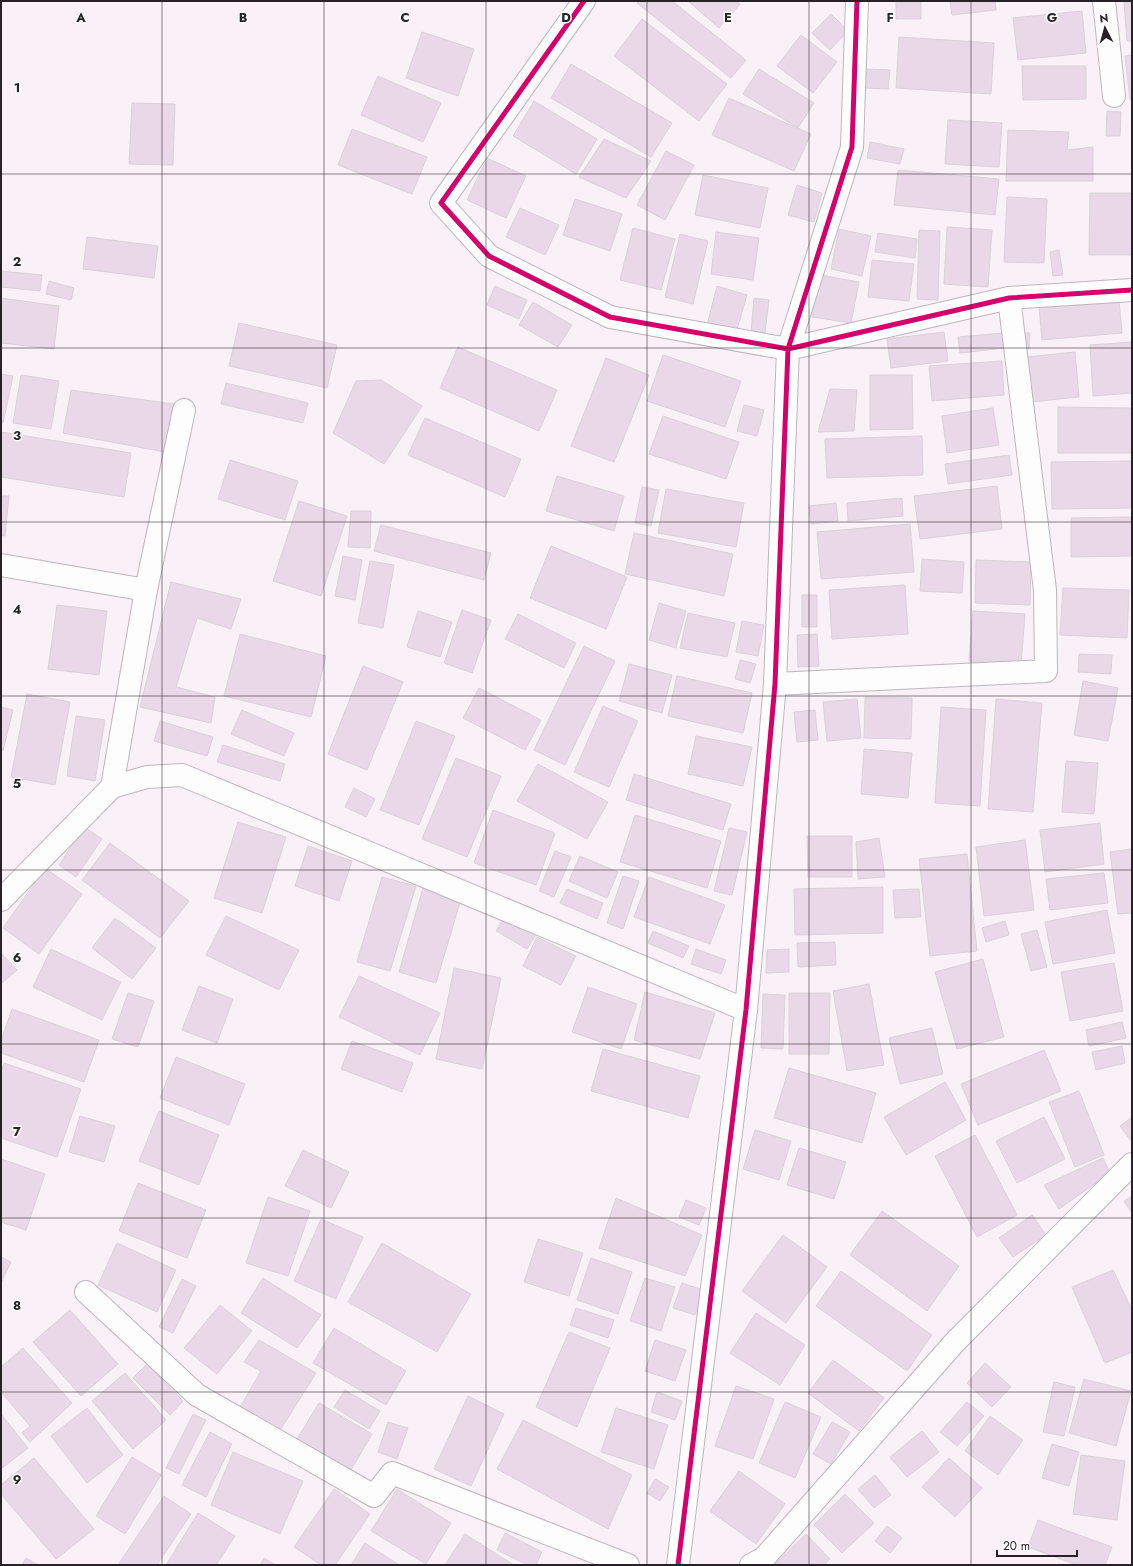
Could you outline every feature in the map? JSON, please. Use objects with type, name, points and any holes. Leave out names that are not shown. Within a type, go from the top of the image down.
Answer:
[{"type":"street","points":[[584,1],[441,203],[489,256],[610,317],[788,349],[1009,298],[1132,290]]},
{"type":"street","points":[[678,1565],[746,1010],[775,684],[788,349],[852,147],[857,1]]},
{"type":"street","points":[[1104,1],[1114,96]]},
{"type":"street","points":[[775,684],[1046,671],[1046,590],[1009,298]]},
{"type":"street","points":[[112,787],[146,590],[184,410]]},
{"type":"street","points":[[1,565],[146,590]]},
{"type":"street","points":[[1,900],[112,787],[147,777],[182,774],[746,1010]]},
{"type":"street","points":[[751,1565],[764,1558],[955,1342],[1132,1164]]},
{"type":"street","points":[[86,1292],[197,1395],[374,1496],[392,1473],[628,1565]]},
{"type":"building","points":[[639,1],[672,1],[746,60],[731,78],[637,3]]},
{"type":"building","points":[[688,1],[736,1],[740,4],[719,28]]},
{"type":"building","points":[[896,1],[921,1],[921,19],[896,19]]},
{"type":"building","points":[[950,1],[995,1],[996,10],[952,15]]},
{"type":"building","points":[[1124,1],[1132,1],[1132,41],[1127,41]]},
{"type":"building","points":[[1082,11],[1086,53],[1018,60],[1013,18]]},
{"type":"building","points":[[831,14],[848,31],[830,50],[812,33]]},
{"type":"building","points":[[642,19],[727,84],[699,121],[614,56]]},
{"type":"building","points":[[422,32],[474,49],[458,96],[406,78]]},
{"type":"building","points":[[801,35],[837,62],[813,93],[777,66]]},
{"type":"building","points":[[899,37],[994,43],[991,94],[896,88]]},
{"type":"building","points":[[1132,55],[1132,100],[1130,100],[1125,56]]},
{"type":"building","points":[[571,64],[672,123],[651,157],[551,98]]},
{"type":"building","points":[[1022,66],[1086,66],[1086,99],[1023,100]]},
{"type":"building","points":[[759,69],[814,103],[798,128],[743,94]]},
{"type":"building","points":[[866,69],[890,70],[888,89],[865,88]]},
{"type":"building","points":[[378,76],[441,103],[423,142],[361,115]]},
{"type":"building","points":[[729,98],[811,134],[794,171],[712,135]]},
{"type":"building","points":[[534,101],[597,139],[576,174],[513,136]]},
{"type":"building","points":[[132,103],[175,104],[173,165],[129,164]]},
{"type":"building","points":[[1107,111],[1121,112],[1120,136],[1106,136]]},
{"type":"building","points":[[948,120],[1002,123],[999,167],[945,164]]},
{"type":"building","points":[[352,129],[427,157],[412,194],[338,165]]},
{"type":"building","points":[[1008,130],[1069,132],[1067,150],[1093,147],[1093,181],[1006,181]]},
{"type":"building","points":[[604,139],[651,161],[626,198],[579,177]]},
{"type":"building","points":[[870,142],[904,149],[900,164],[867,158]]},
{"type":"building","points":[[666,151],[694,165],[665,220],[637,205]]},
{"type":"building","points":[[487,158],[526,176],[506,218],[467,200]]},
{"type":"building","points":[[898,170],[999,179],[995,215],[894,205]]},
{"type":"building","points":[[703,175],[768,188],[760,228],[695,215]]},
{"type":"building","points":[[797,185],[822,193],[814,222],[788,215]]},
{"type":"building","points":[[1090,193],[1132,193],[1132,255],[1089,255]]},
{"type":"building","points":[[1007,197],[1047,199],[1044,263],[1004,262]]},
{"type":"building","points":[[575,199],[622,214],[610,251],[563,235]]},
{"type":"building","points":[[520,208],[559,225],[545,255],[506,237]]},
{"type":"building","points":[[947,227],[992,230],[988,287],[944,284]]},
{"type":"building","points":[[633,228],[675,239],[661,290],[620,280]]},
{"type":"building","points":[[839,229],[871,236],[862,276],[831,269]]},
{"type":"building","points":[[919,230],[940,231],[938,300],[917,299]]},
{"type":"building","points":[[716,232],[759,238],[753,280],[711,274]]},
{"type":"building","points":[[878,233],[917,239],[915,258],[875,252]]},
{"type":"building","points":[[680,234],[708,241],[693,304],[665,297]]},
{"type":"building","points":[[87,237],[158,246],[154,278],[83,269]]},
{"type":"building","points":[[1059,250],[1063,275],[1053,276],[1050,252]]},
{"type":"building","points":[[872,260],[914,264],[909,301],[868,297]]},
{"type":"building","points":[[1,271],[42,275],[40,291],[1,287]]},
{"type":"building","points":[[820,275],[859,282],[851,323],[812,317]]},
{"type":"building","points":[[49,281],[74,288],[71,300],[46,294]]},
{"type":"building","points":[[495,286],[527,300],[519,319],[487,305]]},
{"type":"building","points":[[717,286],[747,295],[736,333],[707,325]]},
{"type":"building","points":[[1,298],[59,306],[54,349],[1,343]]},
{"type":"building","points":[[754,298],[769,300],[765,333],[751,332]]},
{"type":"building","points":[[1119,300],[1122,333],[1042,340],[1039,306]]},
{"type":"building","points":[[533,302],[572,325],[558,347],[519,325]]},
{"type":"building","points":[[239,323],[337,345],[327,388],[229,366]]},
{"type":"building","points":[[944,332],[948,361],[891,368],[887,339]]},
{"type":"building","points":[[1003,333],[1005,348],[960,353],[958,337]]},
{"type":"building","points":[[1019,333],[1030,333],[1029,349],[1019,349]]},
{"type":"building","points":[[1132,342],[1132,393],[1093,396],[1090,345]]},
{"type":"building","points":[[458,347],[557,390],[539,431],[440,388]]},
{"type":"building","points":[[1075,352],[1079,397],[1031,402],[1027,357]]},
{"type":"building","points":[[663,355],[741,381],[725,427],[647,401]]},
{"type":"building","points":[[606,358],[649,375],[614,462],[571,446]]},
{"type":"building","points":[[1002,361],[1004,395],[932,401],[929,366]]},
{"type":"building","points":[[1,374],[13,376],[3,423],[1,423]]},
{"type":"building","points":[[21,375],[59,381],[51,429],[13,423]]},
{"type":"building","points":[[870,375],[912,375],[913,429],[870,430]]},
{"type":"building","points":[[381,380],[422,406],[384,464],[333,433],[356,381]]},
{"type":"building","points":[[226,383],[308,403],[303,423],[221,404]]},
{"type":"building","points":[[830,389],[857,390],[854,431],[818,432]]},
{"type":"building","points":[[71,390],[174,404],[165,452],[63,433]]},
{"type":"building","points":[[744,405],[764,410],[757,436],[737,431]]},
{"type":"building","points":[[1058,407],[1132,408],[1132,453],[1058,453]]},
{"type":"building","points":[[993,408],[999,445],[947,453],[942,416]]},
{"type":"building","points":[[663,416],[739,442],[726,479],[649,454]]},
{"type":"building","points":[[425,418],[521,459],[505,497],[408,455]]},
{"type":"building","points":[[1,432],[131,453],[124,497],[1,477]]},
{"type":"building","points":[[922,436],[923,475],[827,478],[825,439]]},
{"type":"building","points":[[1009,455],[1012,475],[948,484],[945,464]]},
{"type":"building","points":[[230,460],[298,481],[285,520],[218,499]]},
{"type":"building","points":[[1132,461],[1132,508],[1052,509],[1051,462]]},
{"type":"building","points":[[557,476],[624,496],[614,531],[546,511]]},
{"type":"building","points":[[997,486],[1002,529],[920,539],[914,496]]},
{"type":"building","points":[[642,487],[659,490],[651,526],[635,523]]},
{"type":"building","points":[[666,489],[744,503],[736,547],[658,533]]},
{"type":"building","points":[[1,496],[9,496],[5,536],[1,535]]},
{"type":"building","points":[[902,498],[903,516],[848,521],[847,503]]},
{"type":"building","points":[[299,501],[347,516],[321,596],[273,581]]},
{"type":"building","points":[[836,503],[838,521],[811,524],[809,506]]},
{"type":"building","points":[[351,511],[371,511],[370,548],[348,547]]},
{"type":"building","points":[[1132,517],[1132,556],[1071,557],[1071,518]]},
{"type":"building","points":[[910,524],[914,572],[821,579],[817,532]]},
{"type":"building","points":[[381,525],[491,553],[484,580],[374,551]]},
{"type":"building","points":[[634,533],[733,554],[724,596],[625,574]]},
{"type":"building","points":[[551,546],[627,577],[606,629],[530,598]]},
{"type":"building","points":[[343,556],[362,560],[355,600],[335,596]]},
{"type":"building","points":[[922,559],[964,562],[962,593],[920,591]]},
{"type":"building","points":[[976,560],[1031,562],[1030,605],[975,603]]},
{"type":"building","points":[[370,561],[394,565],[383,628],[358,623]]},
{"type":"building","points":[[171,582],[241,599],[231,629],[197,618],[176,687],[215,697],[211,723],[140,707]]},
{"type":"building","points":[[905,585],[908,634],[832,639],[829,590]]},
{"type":"building","points":[[1063,588],[1129,590],[1127,638],[1060,635]]},
{"type":"building","points":[[802,595],[817,595],[817,627],[802,627]]},
{"type":"building","points":[[659,603],[686,611],[676,648],[649,640]]},
{"type":"building","points":[[57,605],[107,611],[99,675],[48,669]]},
{"type":"building","points":[[462,610],[491,620],[472,673],[444,663]]},
{"type":"building","points":[[418,611],[452,622],[440,657],[407,647]]},
{"type":"building","points":[[973,611],[1025,614],[1021,665],[969,661]]},
{"type":"building","points":[[688,613],[735,623],[727,657],[680,648]]},
{"type":"building","points":[[518,614],[576,643],[564,668],[505,639]]},
{"type":"building","points":[[742,621],[764,625],[758,656],[736,652]]},
{"type":"building","points":[[240,634],[326,656],[311,717],[224,696]]},
{"type":"building","points":[[817,634],[819,666],[798,667],[797,635]]},
{"type":"building","points":[[584,646],[615,661],[565,765],[534,750]]},
{"type":"building","points":[[1079,654],[1112,655],[1111,674],[1078,672]]},
{"type":"building","points":[[740,660],[756,664],[750,683],[735,679]]},
{"type":"building","points":[[629,664],[672,675],[662,713],[619,701]]},
{"type":"building","points":[[363,666],[403,682],[367,770],[328,754]]},
{"type":"building","points":[[677,676],[752,693],[743,733],[668,716]]},
{"type":"building","points":[[1083,681],[1118,688],[1108,741],[1074,735]]},
{"type":"building","points":[[479,688],[541,720],[525,750],[463,718]]},
{"type":"building","points":[[27,694],[70,702],[55,785],[11,777]]},
{"type":"building","points":[[865,697],[912,698],[911,739],[864,738]]},
{"type":"building","points":[[857,699],[861,738],[827,741],[823,702]]},
{"type":"building","points":[[996,699],[1042,703],[1033,812],[988,809]]},
{"type":"building","points":[[603,706],[638,721],[609,787],[574,772]]},
{"type":"building","points":[[1,707],[13,710],[3,751],[1,750]]},
{"type":"building","points":[[941,707],[986,710],[980,806],[935,803]]},
{"type":"building","points":[[242,710],[294,733],[284,756],[231,734]]},
{"type":"building","points":[[815,710],[818,740],[797,742],[794,712]]},
{"type":"building","points":[[76,716],[105,720],[95,781],[67,776]]},
{"type":"building","points":[[160,721],[213,737],[207,756],[154,741]]},
{"type":"building","points":[[416,721],[455,736],[419,825],[380,810]]},
{"type":"building","points":[[696,736],[752,747],[743,786],[688,774]]},
{"type":"building","points":[[223,745],[285,764],[280,781],[217,762]]},
{"type":"building","points":[[864,749],[912,753],[908,798],[861,794]]},
{"type":"building","points":[[456,758],[501,776],[467,857],[422,839]]},
{"type":"building","points":[[1066,761],[1098,763],[1094,814],[1062,812]]},
{"type":"building","points":[[538,764],[608,802],[587,839],[517,801]]},
{"type":"building","points":[[634,774],[731,804],[723,830],[626,800]]},
{"type":"building","points":[[354,788],[375,799],[366,817],[345,807]]},
{"type":"building","points":[[493,810],[555,833],[536,885],[474,863]]},
{"type":"building","points":[[635,815],[721,841],[707,888],[620,862]]},
{"type":"building","points":[[238,822],[286,837],[262,913],[214,898]]},
{"type":"building","points":[[1100,823],[1104,864],[1045,872],[1040,830]]},
{"type":"building","points":[[84,827],[102,839],[76,877],[59,865]]},
{"type":"building","points":[[729,828],[747,832],[732,895],[714,891]]},
{"type":"building","points":[[807,836],[852,836],[852,877],[808,877]]},
{"type":"building","points":[[879,838],[885,877],[858,879],[856,842]]},
{"type":"building","points":[[1025,840],[1034,910],[984,916],[976,847]]},
{"type":"building","points":[[110,843],[189,901],[160,938],[82,880]]},
{"type":"building","points":[[308,846],[352,861],[339,901],[295,886]]},
{"type":"building","points":[[1132,849],[1132,913],[1118,914],[1110,852]]},
{"type":"building","points":[[555,851],[571,857],[554,897],[539,891]]},
{"type":"building","points":[[967,854],[977,951],[930,956],[919,859]]},
{"type":"building","points":[[580,856],[618,872],[607,898],[569,881]]},
{"type":"building","points":[[45,868],[82,894],[39,954],[3,928]]},
{"type":"building","points":[[1104,873],[1108,903],[1050,910],[1046,879]]},
{"type":"building","points":[[623,876],[639,881],[623,929],[607,923]]},
{"type":"building","points":[[382,877],[416,886],[390,971],[357,962]]},
{"type":"building","points":[[649,877],[725,905],[710,944],[634,917]]},
{"type":"building","points":[[883,887],[883,933],[795,935],[794,889]]},
{"type":"building","points":[[423,888],[461,899],[436,983],[399,972]]},
{"type":"building","points":[[567,889],[603,903],[597,919],[560,903]]},
{"type":"building","points":[[919,889],[921,917],[895,918],[893,890]]},
{"type":"building","points":[[1107,910],[1115,953],[1053,964],[1045,922]]},
{"type":"building","points":[[226,916],[299,950],[279,990],[206,955]]},
{"type":"building","points":[[505,916],[536,934],[527,949],[496,931]]},
{"type":"building","points":[[115,918],[156,948],[132,979],[92,948]]},
{"type":"building","points":[[1005,921],[1009,935],[986,942],[982,928]]},
{"type":"building","points":[[1037,930],[1047,967],[1031,971],[1021,934]]},
{"type":"building","points":[[653,931],[689,946],[683,958],[648,943]]},
{"type":"building","points":[[537,937],[576,956],[561,985],[523,966]]},
{"type":"building","points":[[835,942],[836,965],[798,967],[797,943]]},
{"type":"building","points":[[51,949],[121,982],[102,1020],[33,987]]},
{"type":"building","points":[[696,949],[726,960],[721,974],[691,964]]},
{"type":"building","points":[[789,949],[789,972],[766,973],[767,950]]},
{"type":"building","points":[[1,953],[17,970],[1,984]]},
{"type":"building","points":[[983,959],[1004,1037],[957,1049],[935,972]]},
{"type":"building","points":[[1114,963],[1123,1011],[1070,1021],[1061,972]]},
{"type":"building","points":[[454,968],[501,978],[482,1069],[436,1059]]},
{"type":"building","points":[[359,976],[440,1013],[420,1055],[339,1017]]},
{"type":"building","points":[[869,984],[884,1065],[847,1071],[833,991]]},
{"type":"building","points":[[199,986],[233,999],[217,1043],[182,1030]]},
{"type":"building","points":[[588,987],[637,1004],[621,1049],[572,1032]]},
{"type":"building","points":[[645,992],[715,1013],[700,1059],[634,1040]]},
{"type":"building","points":[[128,993],[154,1001],[138,1047],[112,1039]]},
{"type":"building","points":[[789,993],[830,993],[829,1054],[789,1054]]},
{"type":"building","points":[[763,994],[785,995],[783,1049],[761,1048]]},
{"type":"building","points":[[12,1009],[99,1040],[84,1082],[1,1053],[1,1040]]},
{"type":"building","points":[[1122,1022],[1126,1038],[1089,1046],[1086,1030]]},
{"type":"building","points":[[932,1028],[943,1074],[900,1084],[889,1038]]},
{"type":"building","points":[[352,1041],[413,1063],[402,1092],[341,1069]]},
{"type":"building","points":[[1122,1046],[1125,1063],[1096,1070],[1092,1052]]},
{"type":"building","points":[[603,1049],[700,1076],[688,1118],[591,1091]]},
{"type":"building","points":[[1044,1050],[1061,1091],[978,1125],[961,1084]]},
{"type":"building","points":[[176,1057],[245,1084],[229,1125],[160,1098]]},
{"type":"building","points":[[4,1063],[81,1089],[57,1157],[1,1138],[1,1071]]},
{"type":"building","points":[[789,1068],[876,1093],[862,1143],[774,1118]]},
{"type":"building","points":[[945,1082],[966,1120],[906,1155],[884,1117]]},
{"type":"building","points":[[1079,1091],[1104,1155],[1075,1167],[1049,1102]]},
{"type":"building","points":[[159,1111],[219,1135],[199,1185],[139,1161]]},
{"type":"building","points":[[80,1116],[115,1126],[104,1162],[69,1152]]},
{"type":"building","points":[[1044,1117],[1065,1159],[1017,1183],[996,1141]]},
{"type":"building","points":[[1132,1117],[1132,1142],[1120,1126]]},
{"type":"building","points":[[755,1130],[791,1141],[779,1180],[743,1169]]},
{"type":"building","points":[[975,1135],[1017,1215],[977,1237],[935,1156]]},
{"type":"building","points":[[799,1148],[846,1162],[834,1199],[787,1185]]},
{"type":"building","points":[[303,1150],[349,1172],[331,1208],[285,1186]]},
{"type":"building","points":[[1103,1158],[1110,1173],[1059,1209],[1044,1185]]},
{"type":"building","points":[[1,1159],[45,1174],[26,1230],[1,1222]]},
{"type":"building","points":[[138,1183],[206,1210],[187,1258],[119,1231]]},
{"type":"building","points":[[1132,1196],[1132,1213],[1124,1201]]},
{"type":"building","points":[[268,1197],[310,1211],[288,1276],[246,1263]]},
{"type":"building","points":[[616,1198],[702,1235],[685,1276],[599,1248]]},
{"type":"building","points":[[686,1200],[706,1208],[699,1225],[679,1217]]},
{"type":"building","points":[[882,1211],[959,1266],[927,1311],[850,1255]]},
{"type":"building","points":[[1032,1215],[1046,1235],[1013,1257],[999,1238]]},
{"type":"building","points":[[321,1219],[363,1237],[336,1299],[294,1281]]},
{"type":"building","points":[[783,1235],[827,1267],[786,1323],[742,1291]]},
{"type":"building","points":[[538,1239],[583,1253],[569,1296],[524,1282]]},
{"type":"building","points":[[117,1243],[176,1270],[157,1312],[98,1285]]},
{"type":"building","points":[[382,1243],[471,1294],[437,1352],[348,1302]]},
{"type":"building","points":[[1,1257],[11,1262],[1,1283]]},
{"type":"building","points":[[591,1258],[632,1272],[618,1314],[577,1300]]},
{"type":"building","points":[[1113,1270],[1132,1310],[1132,1352],[1105,1363],[1072,1287]]},
{"type":"building","points":[[841,1271],[932,1335],[907,1371],[816,1306]]},
{"type":"building","points":[[263,1278],[321,1315],[297,1348],[241,1313]]},
{"type":"building","points":[[645,1278],[675,1287],[661,1331],[630,1321]]},
{"type":"building","points":[[182,1279],[196,1286],[173,1333],[159,1327]]},
{"type":"building","points":[[682,1283],[703,1290],[695,1315],[673,1308]]},
{"type":"building","points":[[220,1305],[252,1331],[217,1374],[184,1348]]},
{"type":"building","points":[[576,1308],[614,1320],[608,1338],[570,1325]]},
{"type":"building","points":[[70,1310],[118,1364],[81,1396],[33,1342]]},
{"type":"building","points":[[756,1313],[805,1345],[780,1385],[730,1353]]},
{"type":"building","points":[[334,1328],[406,1371],[386,1405],[313,1363]]},
{"type":"building","points":[[569,1332],[610,1348],[577,1427],[536,1407]]},
{"type":"building","points":[[259,1340],[316,1373],[279,1432],[239,1409],[261,1371],[244,1362]]},
{"type":"building","points":[[655,1340],[686,1350],[675,1381],[645,1371]]},
{"type":"building","points":[[23,1348],[72,1403],[30,1442],[22,1433],[30,1426],[1,1392],[1,1367]]},
{"type":"building","points":[[833,1360],[884,1398],[859,1431],[808,1393]]},
{"type":"building","points":[[985,1363],[1011,1387],[992,1407],[967,1383]]},
{"type":"building","points":[[147,1364],[183,1401],[170,1415],[133,1378]]},
{"type":"building","points":[[125,1373],[166,1420],[133,1449],[92,1401]]},
{"type":"building","points":[[1084,1379],[1131,1391],[1116,1446],[1069,1433]]},
{"type":"building","points":[[1054,1382],[1075,1387],[1064,1436],[1043,1432]]},
{"type":"building","points":[[736,1386],[774,1399],[753,1459],[715,1446]]},
{"type":"building","points":[[345,1390],[380,1411],[369,1429],[334,1407]]},
{"type":"building","points":[[657,1392],[682,1401],[675,1420],[651,1412]]},
{"type":"building","points":[[468,1396],[504,1414],[471,1486],[434,1469]]},
{"type":"building","points":[[785,1402],[821,1417],[795,1478],[759,1463]]},
{"type":"building","points":[[967,1402],[984,1416],[957,1446],[940,1432]]},
{"type":"building","points":[[319,1403],[372,1434],[351,1470],[297,1439]]},
{"type":"building","points":[[87,1408],[123,1455],[87,1483],[51,1436]]},
{"type":"building","points":[[616,1408],[668,1425],[654,1469],[601,1452]]},
{"type":"building","points":[[1,1414],[28,1448],[1,1469]]},
{"type":"building","points":[[193,1414],[206,1420],[179,1474],[166,1468]]},
{"type":"building","points":[[990,1416],[1023,1440],[998,1475],[965,1451]]},
{"type":"building","points":[[523,1420],[632,1475],[608,1529],[497,1469]]},
{"type":"building","points":[[388,1422],[408,1428],[397,1459],[378,1452]]},
{"type":"building","points":[[832,1422],[850,1432],[831,1464],[813,1454]]},
{"type":"building","points":[[922,1431],[939,1452],[907,1477],[890,1457]]},
{"type":"building","points":[[210,1432],[232,1444],[206,1497],[182,1485]]},
{"type":"building","points":[[1052,1444],[1079,1452],[1069,1486],[1042,1478]]},
{"type":"building","points":[[233,1452],[303,1481],[280,1534],[211,1505]]},
{"type":"building","points":[[1081,1455],[1125,1461],[1117,1520],[1073,1514]]},
{"type":"building","points":[[132,1457],[161,1475],[125,1534],[96,1516]]},
{"type":"building","points":[[34,1458],[94,1529],[56,1559],[1,1494],[1,1485]]},
{"type":"building","points":[[949,1458],[982,1488],[955,1517],[922,1487]]},
{"type":"building","points":[[739,1471],[785,1504],[756,1544],[710,1511]]},
{"type":"building","points":[[875,1475],[891,1495],[874,1508],[858,1489]]},
{"type":"building","points":[[655,1479],[669,1487],[660,1501],[647,1493]]},
{"type":"building","points":[[334,1489],[370,1514],[335,1565],[321,1565],[294,1547]]},
{"type":"building","points":[[397,1489],[451,1523],[426,1564],[371,1531]]},
{"type":"building","points":[[845,1494],[874,1523],[842,1553],[814,1525]]},
{"type":"building","points":[[164,1496],[191,1514],[157,1565],[118,1565]]},
{"type":"building","points":[[198,1513],[235,1536],[216,1565],[166,1565]]},
{"type":"building","points":[[1038,1520],[1112,1547],[1105,1565],[1077,1565],[1028,1547]]},
{"type":"building","points":[[887,1526],[902,1538],[890,1553],[875,1541]]},
{"type":"building","points":[[505,1533],[542,1552],[536,1565],[527,1565],[497,1550]]},
{"type":"building","points":[[465,1534],[514,1565],[445,1565]]},
{"type":"building","points":[[806,1534],[830,1559],[824,1565],[774,1565]]},
{"type":"building","points":[[365,1543],[399,1565],[351,1565]]},
{"type":"building","points":[[26,1558],[38,1565],[22,1565]]},
{"type":"building","points":[[264,1558],[275,1565],[260,1565]]},
{"type":"cycle path","points":[[584,1],[441,203],[489,256],[610,317],[788,349],[852,147],[857,1]]},
{"type":"cycle path","points":[[678,1565],[746,1010],[775,684],[788,349],[1009,298],[1132,290]]}]
